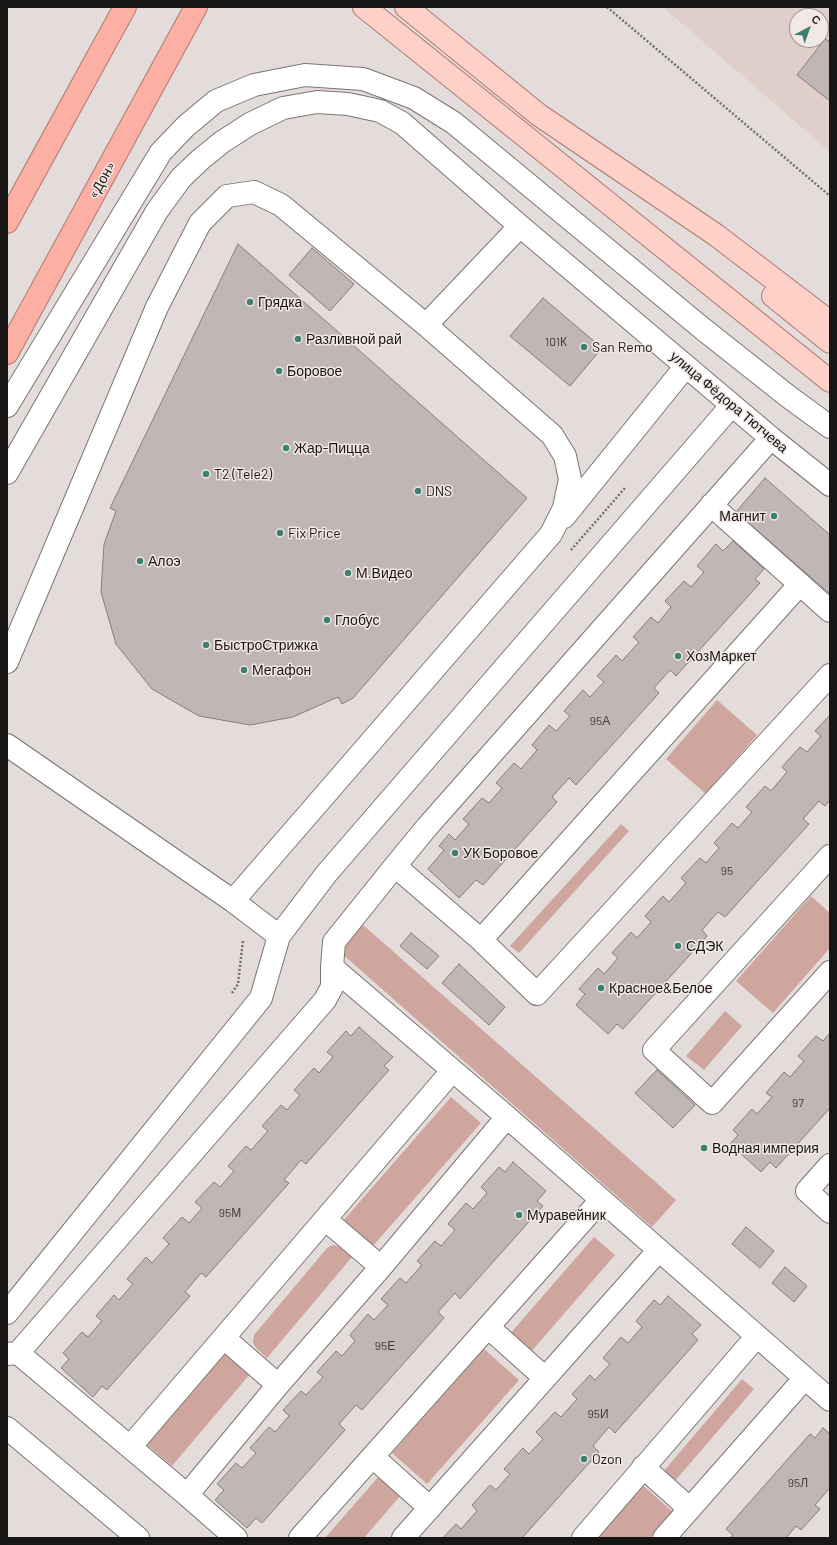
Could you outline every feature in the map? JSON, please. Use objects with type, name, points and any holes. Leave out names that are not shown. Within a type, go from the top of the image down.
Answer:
[{"type":"highway","points":[[7,222],[125,7]]},
{"type":"highway","name":"«Дон»","points":[[7,352],[195,11]]},
{"type":"main road","points":[[46,150],[116,7]]},
{"type":"main road","points":[[364,7],[830,381]]},
{"type":"main road","points":[[406,7],[539,115],[716,235],[830,322]]},
{"type":"main road","points":[[574,140],[705,241],[830,342]]},
{"type":"street","points":[[7,406],[161,152],[186,126],[216,101],[254,85],[305,75],[363,79],[414,98],[454,123],[703,330],[830,427]]},
{"type":"street","name":"улица Фёдора Тютчева","points":[[7,473],[158,211],[181,178],[222,142],[250,124],[283,108],[317,102],[348,104],[380,111],[402,123],[520,226],[771,438],[830,485]]},
{"type":"street","points":[[7,662],[157,307],[200,223],[227,196],[254,192],[281,205],[426,325],[552,435],[565,456],[570,479],[564,508],[551,534]]},
{"type":"street","points":[[426,325],[520,226]]},
{"type":"street","points":[[233,901],[551,534],[686,366]]},
{"type":"street","points":[[7,1313],[261,998],[279,936],[326,873],[732,405]]},
{"type":"street","points":[[236,1538],[130,1447],[12,1354],[326,1000],[332,987],[334,942],[427,827],[771,438]]},
{"type":"street","points":[[711,505],[830,611]]},
{"type":"street","points":[[481,940],[800,584]]},
{"type":"street","points":[[395,866],[481,940],[537,994],[830,675]]},
{"type":"street","points":[[7,745],[233,901],[279,936]]},
{"type":"street","points":[[830,856],[654,1050],[712,1103],[830,972]]},
{"type":"street","points":[[332,967],[830,1400]]},
{"type":"street","points":[[130,1447],[326,1220],[452,1071]]},
{"type":"street","points":[[187,1495],[278,1385],[381,1267],[506,1117]]},
{"type":"street","points":[[830,1165],[807,1191],[830,1212]]},
{"type":"street","points":[[300,1538],[601,1200]]},
{"type":"street","points":[[326,1220],[381,1267]]},
{"type":"street","points":[[403,1538],[659,1250]]},
{"type":"street","points":[[488,1327],[545,1378]]},
{"type":"street","points":[[583,1538],[757,1336]]},
{"type":"street","points":[[224,1338],[278,1385]]},
{"type":"street","points":[[664,1538],[805,1378]]},
{"type":"street","points":[[7,1428],[138,1538]]},
{"type":"street","points":[[373,1457],[430,1508]]},
{"type":"street","points":[[643,1467],[690,1509]]},
{"type":"path","points":[[607,7],[830,196]]},
{"type":"shaded area","points":[[663,7],[830,7],[830,152]]},
{"type":"shaded area","points":[[717,700],[757,735],[706,794],[666,759]]},
{"type":"shaded area","points":[[621,824],[629,831],[519,953],[510,946]]},
{"type":"shaded area","points":[[811,896],[830,913],[830,948],[773,1013],[736,981]]},
{"type":"shaded area","points":[[363,925],[676,1200],[652,1227],[340,952]]},
{"type":"shaded area","points":[[725,1011],[742,1026],[704,1070],[686,1056]]},
{"type":"shaded area","points":[[451,1097],[481,1123],[372,1247],[343,1221]]},
{"type":"shaded area","points":[[594,1237],[615,1255],[530,1353],[509,1335]]},
{"type":"shaded area","points":[[333,1245],[340,1247],[352,1257],[267,1358],[253,1343],[254,1335],[327,1248]]},
{"type":"shaded area","points":[[484,1349],[519,1380],[427,1484],[392,1453]]},
{"type":"shaded area","points":[[225,1352],[250,1374],[172,1466],[147,1445]]},
{"type":"shaded area","points":[[742,1379],[754,1389],[674,1482],[663,1472]]},
{"type":"shaded area","points":[[379,1476],[401,1495],[364,1538],[325,1538]]},
{"type":"shaded area","points":[[640,1483],[673,1512],[650,1538],[591,1538]]},
{"type":"building","points":[[830,42],[830,101],[797,75],[818,48],[829,48]]},
{"type":"building","name":"Боровое","points":[[238,244],[527,498],[353,698],[342,704],[338,697],[293,717],[250,725],[199,716],[152,689],[116,644],[101,592],[104,544],[116,511],[110,508]]},
{"type":"building","points":[[312,248],[354,284],[330,311],[289,275]]},
{"type":"building","points":[[543,298],[602,348],[570,386],[510,336]]},
{"type":"building","points":[[765,478],[830,535],[830,594],[736,512]]},
{"type":"building","points":[[733,541],[764,569],[755,579],[760,583],[676,676],[670,670],[654,688],[659,693],[576,785],[569,778],[552,797],[557,802],[483,885],[476,880],[459,898],[428,869],[444,850],[439,846],[449,834],[455,840],[469,824],[463,819],[482,798],[489,803],[502,788],[496,783],[514,763],[521,769],[537,750],[532,745],[549,725],[556,731],[570,716],[564,711],[583,690],[590,697],[604,682],[597,676],[616,655],[622,661],[639,642],[633,637],[651,617],[658,623],[671,607],[665,601],[684,581],[691,587],[704,572],[697,566],[716,544],[723,551]]},
{"type":"building","points":[[830,715],[830,800],[825,806],[819,801],[803,819],[809,824],[725,917],[718,912],[702,930],[707,936],[623,1029],[617,1024],[608,1034],[576,1005],[585,994],[579,989],[598,968],[604,974],[618,958],[612,953],[631,932],[637,938],[651,922],[645,916],[663,896],[669,902],[686,883],[681,878],[700,858],[706,863],[719,848],[714,843],[732,823],[738,828],[752,812],[746,807],[765,786],[771,791],[787,772],[782,767],[800,747],[807,752],[821,736],[815,731]]},
{"type":"building","points":[[411,933],[439,956],[427,969],[400,946]]},
{"type":"building","points":[[459,964],[505,1007],[489,1025],[442,983]]},
{"type":"building","points":[[359,1027],[393,1057],[384,1066],[389,1070],[306,1164],[301,1160],[284,1180],[289,1183],[206,1277],[201,1273],[185,1292],[190,1296],[107,1390],[102,1386],[93,1397],[61,1368],[69,1359],[63,1353],[82,1332],[88,1337],[102,1321],[96,1316],[114,1295],[119,1300],[133,1284],[127,1279],[146,1257],[152,1263],[169,1244],[163,1238],[182,1217],[189,1223],[202,1208],[195,1202],[214,1182],[220,1187],[234,1171],[228,1166],[246,1146],[251,1150],[268,1131],[262,1126],[281,1105],[287,1110],[300,1095],[294,1090],[314,1068],[319,1073],[333,1057],[327,1052],[346,1031],[351,1036]]},
{"type":"building","points":[[830,1033],[830,1108],[776,1168],[770,1162],[761,1172],[730,1144],[738,1135],[733,1130],[752,1109],[757,1114],[772,1097],[766,1093],[784,1072],[790,1077],[804,1061],[798,1056],[816,1036],[823,1041]]},
{"type":"building","points":[[657,1070],[695,1105],[673,1128],[635,1093]]},
{"type":"building","points":[[513,1162],[546,1191],[537,1201],[543,1206],[460,1299],[455,1293],[438,1312],[444,1318],[362,1410],[356,1405],[339,1424],[345,1430],[262,1523],[256,1518],[247,1528],[215,1500],[224,1490],[217,1484],[236,1463],[242,1468],[256,1453],[250,1448],[269,1427],[275,1432],[289,1416],[283,1410],[301,1391],[306,1395],[323,1377],[317,1372],[336,1351],[342,1356],[355,1341],[350,1335],[368,1314],[374,1320],[388,1305],[381,1299],[400,1278],[406,1283],[422,1265],[417,1261],[435,1241],[441,1246],[455,1230],[448,1224],[466,1203],[473,1209],[487,1193],[481,1187],[499,1167],[505,1172]]},
{"type":"building","points":[[746,1227],[774,1251],[760,1268],[732,1244]]},
{"type":"building","points":[[785,1267],[807,1286],[794,1302],[772,1283]]},
{"type":"building","points":[[668,1296],[701,1325],[692,1334],[698,1340],[615,1433],[609,1427],[593,1446],[599,1452],[522,1538],[443,1538],[456,1524],[461,1529],[477,1511],[472,1505],[490,1485],[496,1490],[510,1474],[504,1469],[523,1448],[529,1454],[543,1439],[536,1432],[555,1412],[561,1417],[577,1399],[572,1394],[590,1375],[595,1380],[610,1364],[603,1358],[621,1337],[628,1343],[642,1327],[636,1321],[654,1300],[660,1305]]},
{"type":"building","points":[[823,1428],[830,1434],[830,1490],[829,1489],[815,1505],[820,1509],[801,1530],[796,1526],[786,1538],[730,1538],[733,1535],[726,1529],[810,1434],[815,1438]]},
{"type":"place","name":"Грядка","points":[[250,302]]},
{"type":"place","name":"Разливной рай","points":[[298,339]]},
{"type":"place","name":"San Remo","points":[[584,347]]},
{"type":"place","name":"Боровое","points":[[279,371]]},
{"type":"place","name":"Жар-Пицца","points":[[286,448]]},
{"type":"place","name":"T2 (Tele2)","points":[[206,474]]},
{"type":"place","name":"DNS","points":[[418,491]]},
{"type":"place","name":"Магнит","points":[[774,516]]},
{"type":"place","name":"Fix Price","points":[[280,533]]},
{"type":"place","name":"Алоэ","points":[[140,561]]},
{"type":"place","name":"М.Видео","points":[[348,573]]},
{"type":"place","name":"Глобус","points":[[327,620]]},
{"type":"place","name":"БыстроСтрижка","points":[[206,645]]},
{"type":"place","name":"ХозМаркет","points":[[678,656]]},
{"type":"place","name":"Мегафон","points":[[244,670]]},
{"type":"place","name":"УК Боровое","points":[[455,853]]},
{"type":"place","name":"СДЭК","points":[[678,946]]},
{"type":"place","name":"Красное&Белое","points":[[601,988]]},
{"type":"place","name":"Водная империя","points":[[704,1148]]},
{"type":"place","name":"Муравейник","points":[[519,1215]]},
{"type":"place","name":"Ozon","points":[[584,1459]]}]
